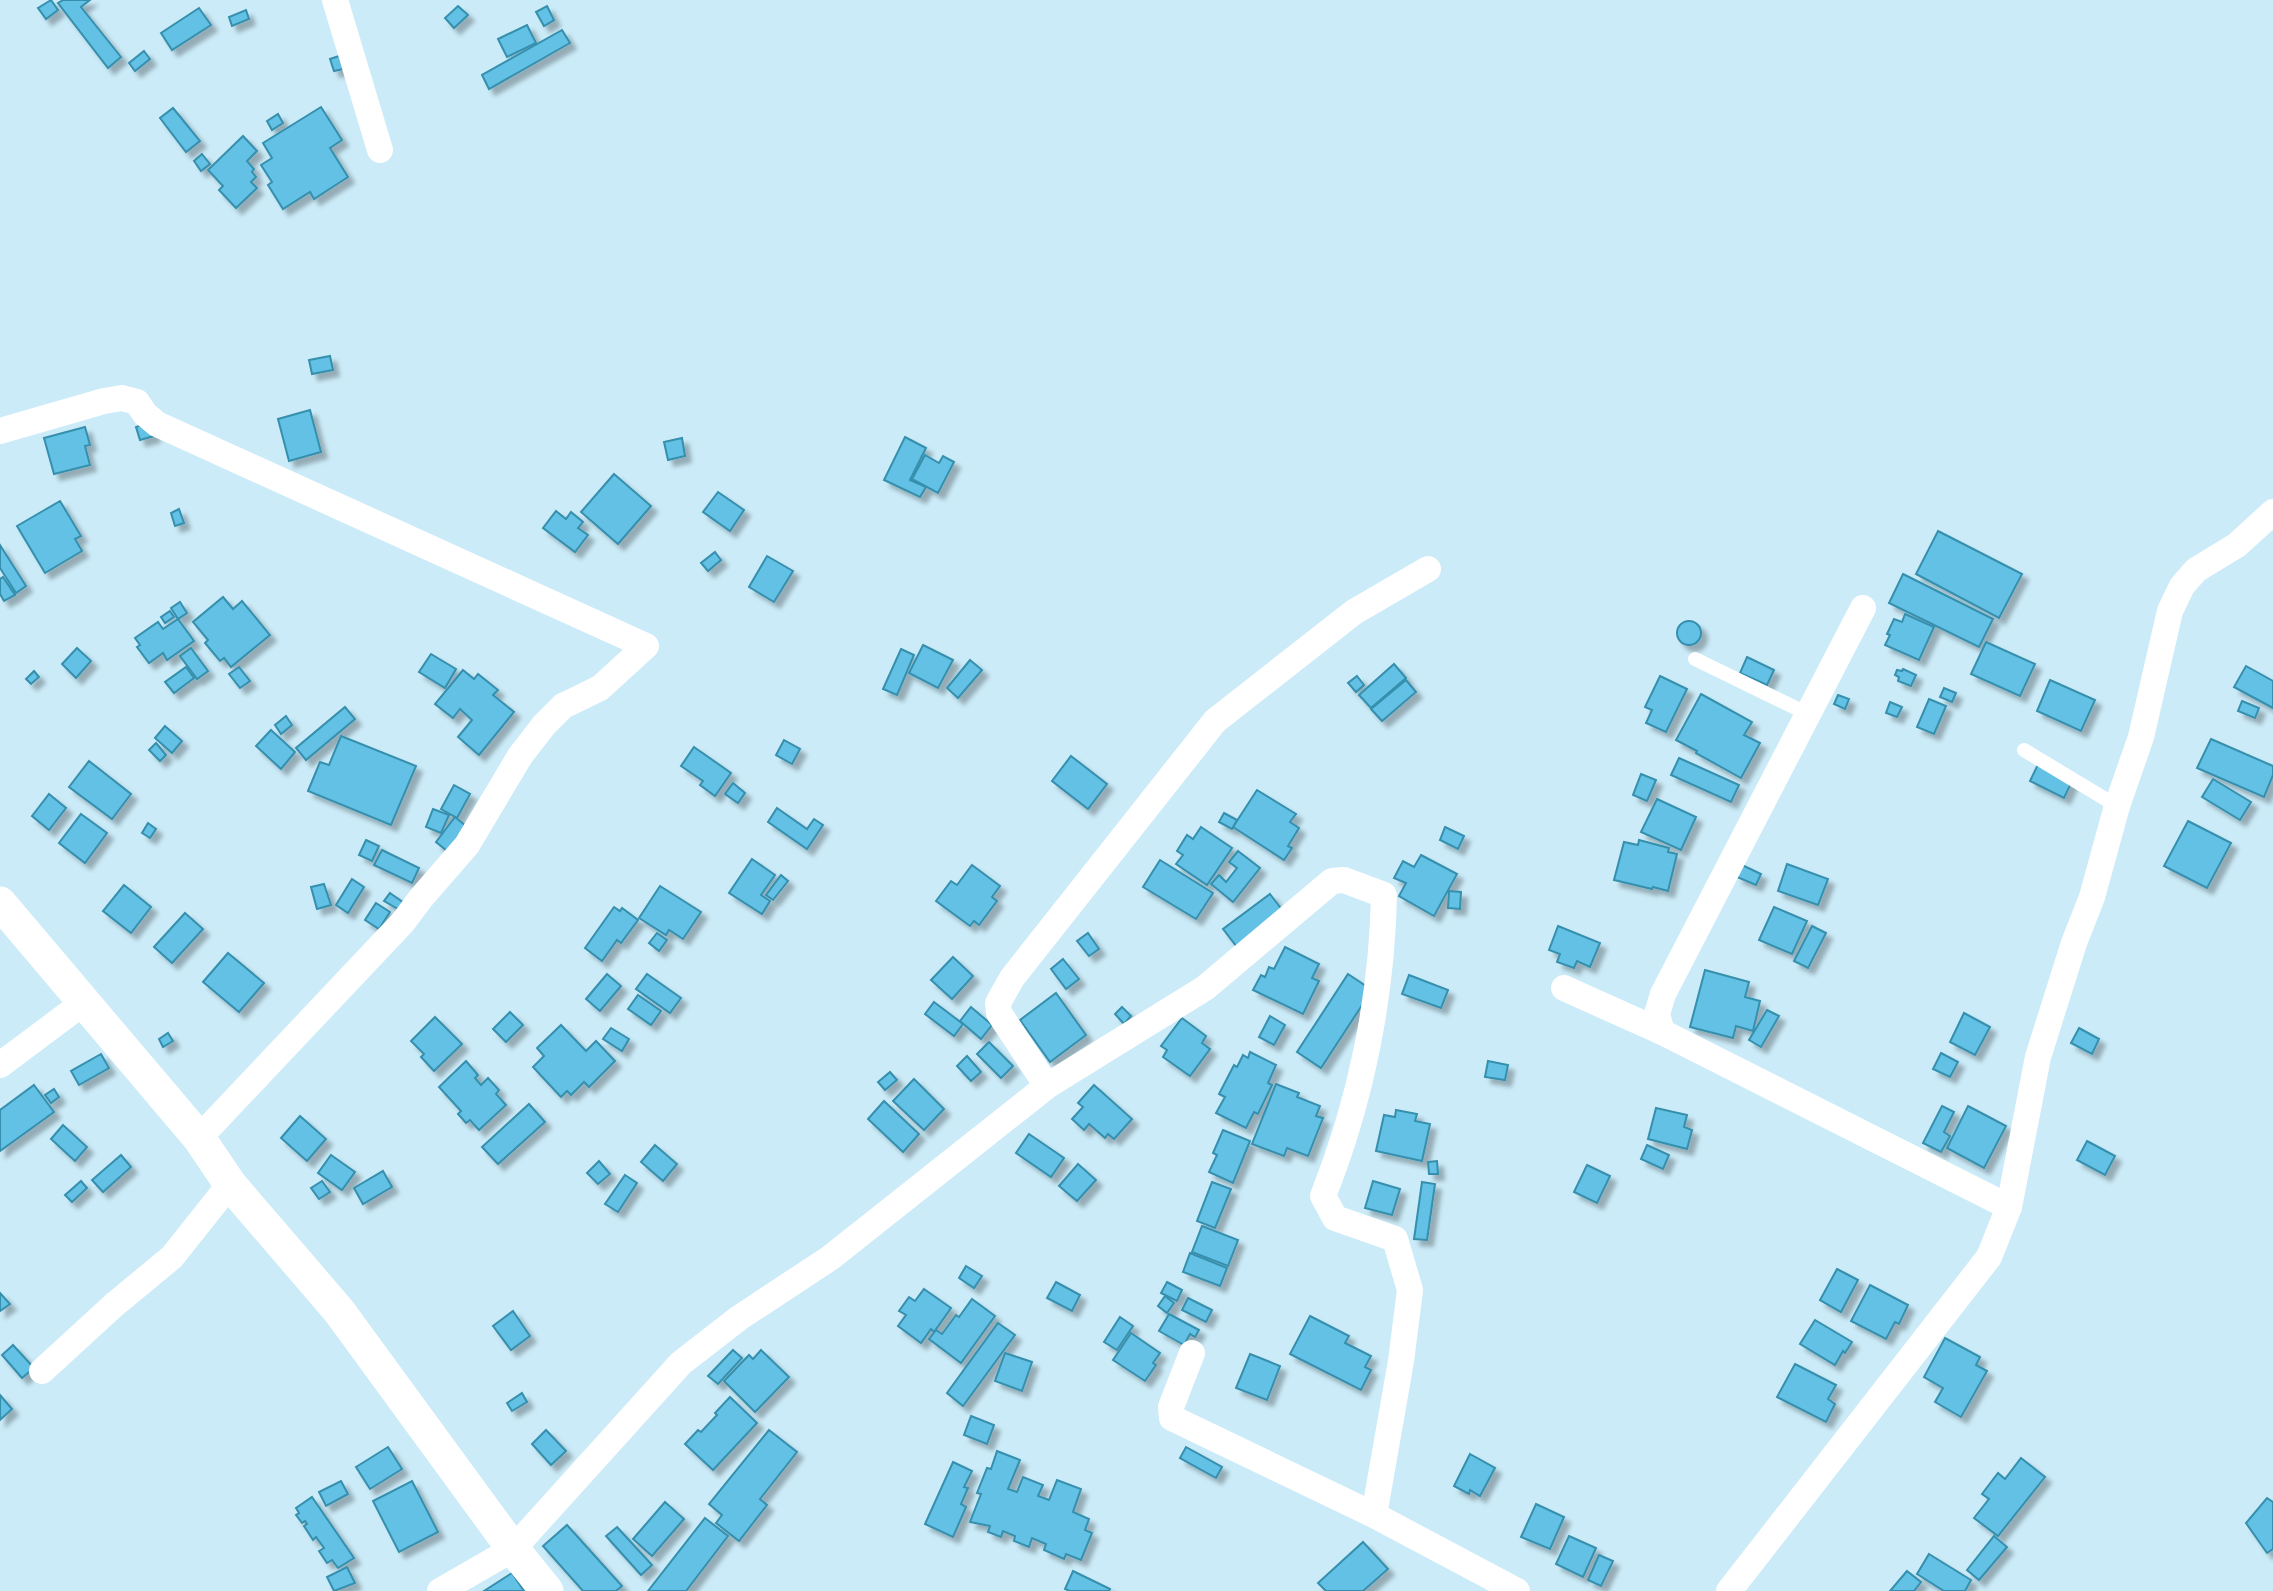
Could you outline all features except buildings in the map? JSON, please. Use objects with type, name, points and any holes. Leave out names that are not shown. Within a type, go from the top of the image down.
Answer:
[{"type":"street","points":[[335,0],[380,150]]},
{"type":"street","points":[[0,431],[104,401],[122,398],[137,402],[145,414],[157,424],[646,646],[600,688],[563,706],[544,724],[520,756],[467,845],[403,922],[199,1138]]},
{"type":"street","points":[[1729,1591],[1989,1257],[2009,1207],[2038,1057],[2074,943],[2092,897],[2141,737],[2170,611],[2182,586],[2196,570],[2236,545],[2273,512]]},
{"type":"street","points":[[1047,1086],[999,1013],[998,1003],[1012,978],[1215,721],[1354,612],[1429,569]]},
{"type":"street","points":[[1662,1032],[1657,1014],[1663,994],[1863,608]]},
{"type":"street","points":[[440,1591],[513,1549],[681,1363],[739,1318],[830,1258],[1047,1086],[1205,988],[1332,881],[1344,880],[1384,895],[1383,939],[1365,1056],[1342,1148],[1323,1196],[1335,1218],[1395,1239],[1410,1290],[1401,1361],[1374,1516]]},
{"type":"street","points":[[0,904],[199,1138],[230,1184],[339,1311],[513,1549],[547,1591]]},
{"type":"street","points":[[1564,988],[1662,1032],[2009,1207]]},
{"type":"street","points":[[0,1065],[83,1003]]},
{"type":"street","points":[[42,1371],[114,1305],[172,1257],[230,1184]]},
{"type":"street","points":[[1192,1353],[1171,1407],[1172,1419],[1374,1516],[1517,1591]]},
{"type":"lane","points":[[1695,659],[1808,714]]},
{"type":"lane","points":[[2024,750],[2118,806]]}]
